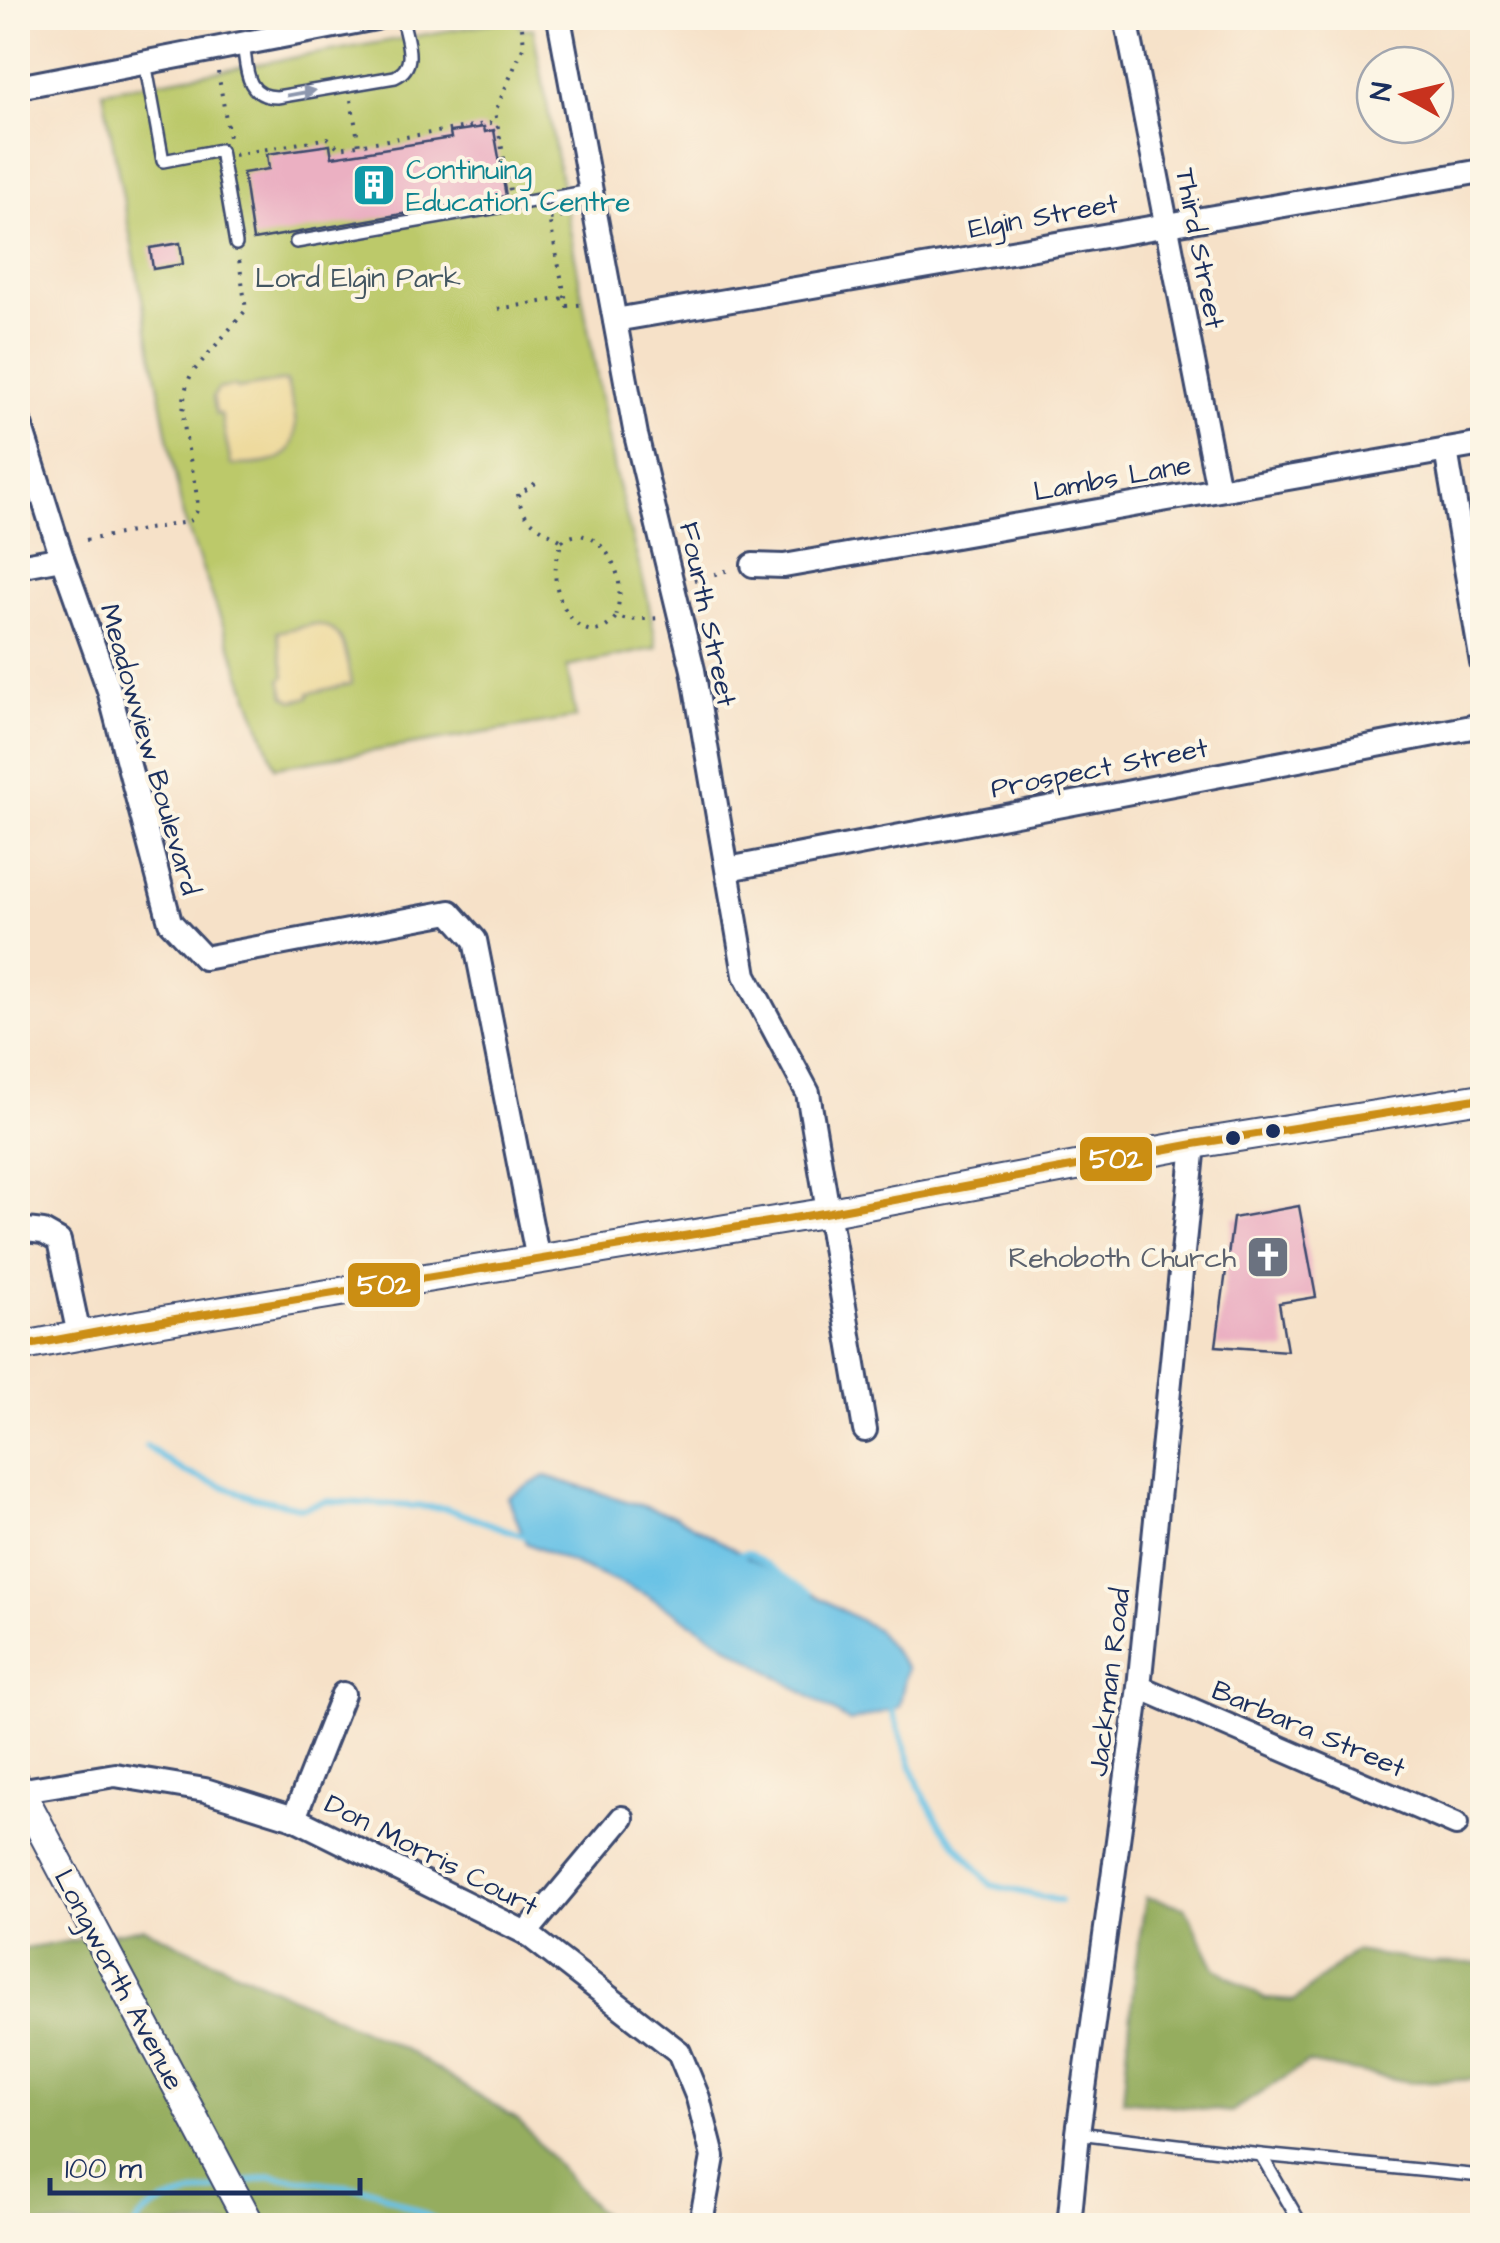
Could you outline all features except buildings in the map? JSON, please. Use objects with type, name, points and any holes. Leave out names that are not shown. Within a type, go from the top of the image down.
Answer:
[{"type":"street","points":[[18,87],[376,18]]},
{"type":"street","name":"Fourth Street","points":[[558,18],[636,435],[693,670],[745,976],[808,1093],[865,1430]]},
{"type":"street","name":"Third Street","points":[[1126,18],[1218,489]]},
{"type":"street","name":"Elgin Street","points":[[615,320],[1482,170]]},
{"type":"street","name":"Meadowview Boulevard","points":[[18,418],[109,690],[170,922],[204,958],[450,912],[475,940],[538,1260]]},
{"type":"street","name":"Lambs Lane","points":[[752,565],[784,566],[1482,444]]},
{"type":"street","points":[[1446,450],[1482,662]]},
{"type":"street","points":[[18,566],[62,558]]},
{"type":"street","name":"Prospect Street","points":[[728,868],[1482,725]]},
{"type":"street","points":[[18,1348],[830,1212],[1194,1144],[1482,1098]]},
{"type":"street","name":"Jackman Road","points":[[1069,2226],[1078,2133],[1139,1687],[1194,1144]]},
{"type":"street","points":[[18,1228],[43,1232],[59,1241],[79,1335]]},
{"type":"street","name":"Barbara Street","points":[[1139,1687],[1456,1824]]},
{"type":"street","points":[[294,1818],[343,1694]]},
{"type":"street","name":"Don Morris Court","points":[[18,1789],[115,1775],[205,1790],[294,1818],[526,1933],[679,2052],[698,2098],[713,2157],[703,2212]]},
{"type":"street","name":"Longworth Avenue","points":[[18,1789],[251,2226]]},
{"type":"street","points":[[526,1933],[622,1818]]},
{"type":"lane","points":[[243,44],[256,93],[277,97],[404,73],[409,56],[402,18]]},
{"type":"lane","points":[[146,62],[162,160],[220,150],[226,157],[236,244]]},
{"type":"lane","points":[[296,242],[591,191]]},
{"type":"lane","points":[[1078,2133],[1482,2176]]},
{"type":"lane","points":[[1261,2155],[1302,2226]]},
{"type":"path","points":[[512,205],[495,112],[524,44],[521,18]]},
{"type":"path","points":[[217,68],[226,157],[328,138],[339,148],[497,122]]},
{"type":"path","points":[[350,96],[358,145]]},
{"type":"path","points":[[546,199],[567,306],[587,304]]},
{"type":"path","points":[[550,219],[570,216]]},
{"type":"path","points":[[86,540],[182,523],[195,515],[197,499],[184,420],[184,396],[192,373],[246,310],[236,244]]},
{"type":"path","points":[[498,309],[565,298]]},
{"type":"path","points":[[535,483],[518,493],[524,516],[562,540]]},
{"type":"path","points":[[582,534],[607,553],[620,591],[616,617],[606,628],[591,632],[582,629],[557,592],[555,570],[562,540],[582,534]]},
{"type":"path","points":[[674,587],[752,565]]},
{"type":"path","points":[[616,617],[643,620],[681,615]]},
{"type":"green space","name":"Lord Elgin Park","points":[[519,18],[521,29],[533,28],[614,470],[657,648],[567,667],[576,718],[275,767],[183,516],[103,91]]},
{"type":"green space","points":[[1146,1897],[1185,1907],[1215,1968],[1265,1999],[1294,2001],[1354,1951],[1431,1963],[1482,1963],[1482,2079],[1411,2082],[1307,2063],[1231,2112],[1123,2100],[1135,1967]]},
{"type":"green space","points":[[144,1928],[406,2050],[518,2120],[596,2209],[617,2225],[18,2226],[18,1950]]},
{"type":"sand","points":[[286,381],[296,426],[291,447],[268,463],[231,465],[221,414],[216,414],[213,397],[218,389]]},
{"type":"sand","points":[[315,624],[334,631],[344,645],[351,684],[309,693],[309,697],[293,701],[285,696],[281,679],[285,676],[277,632]]},
{"type":"water","points":[[545,1476],[675,1516],[877,1630],[907,1668],[899,1707],[850,1722],[647,1595],[526,1543],[508,1497]]},
{"type":"waterway","points":[[146,1446],[184,1472],[252,1497],[303,1508],[326,1501],[445,1508],[530,1538]]},
{"type":"waterway","points":[[735,1555],[748,1553],[810,1594]]},
{"type":"waterway","points":[[890,1705],[919,1786],[941,1826],[991,1885],[1060,1901]]},
{"type":"waterway","points":[[239,2184],[271,2176],[375,2190],[441,2226]]},
{"type":"waterway","points":[[135,2226],[151,2209],[162,2204],[222,2188]]},
{"type":"transit line","name":"502","points":[[18,1347],[830,1212],[1194,1144],[1482,1098]]},
{"type":"place","name":"Continuing Education Centre","points":[[374,185]]},
{"type":"place","name":"Rehoboth Church","points":[[1268,1257]]}]
